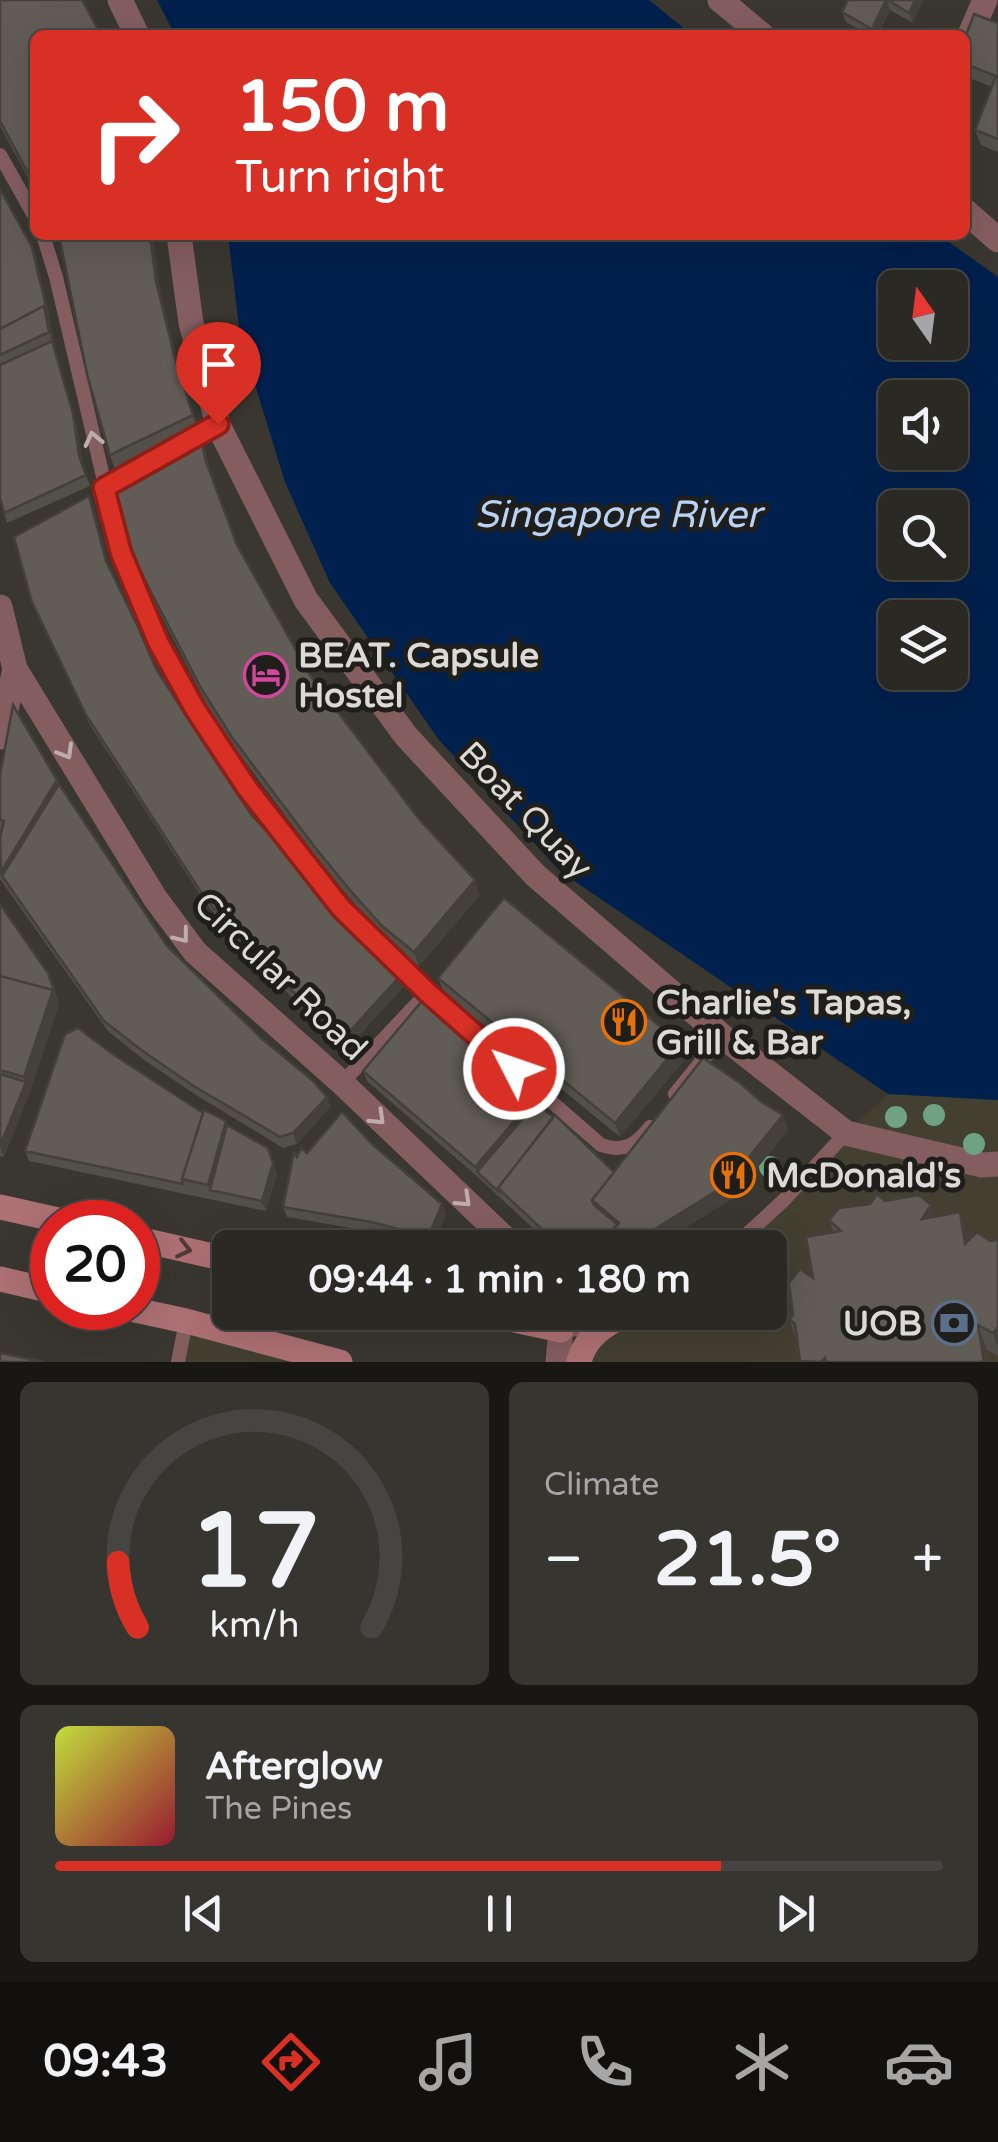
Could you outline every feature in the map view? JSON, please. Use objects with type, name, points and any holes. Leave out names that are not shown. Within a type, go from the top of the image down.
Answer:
[{"type":"street","points":[[120,0],[135,30]]},
{"type":"street","points":[[720,0],[756,30]]},
{"type":"street","points":[[970,34],[985,0]]},
{"type":"street","points":[[970,216],[998,240]]},
{"type":"street","name":"Boat Quay","points":[[180,240],[191,323],[218,424],[306,600],[406,736],[535,875],[722,1036],[846,1132]]},
{"type":"street","name":"Circular Road","points":[[0,606],[15,669],[154,898],[180,934],[496,1230]]},
{"type":"street","points":[[0,737],[15,669]]},
{"type":"street","points":[[846,1132],[982,1165],[998,1164]]},
{"type":"street","points":[[0,1207],[30,1214]]},
{"type":"street","points":[[160,1244],[212,1256]]},
{"type":"street","points":[[0,1280],[30,1286]]},
{"type":"street","points":[[160,1315],[340,1362]]},
{"type":"street","points":[[558,1362],[560,1330]]},
{"type":"street","points":[[579,1362],[588,1341],[599,1330]]},
{"type":"lane","points":[[0,155],[30,207]]},
{"type":"lane","points":[[45,240],[104,488],[134,590],[158,642],[247,788],[341,908],[427,992],[601,1146],[625,1148],[642,1138],[722,1036]]},
{"type":"lane","points":[[152,461],[218,424]]},
{"type":"lane","points":[[104,488],[120,479]]},
{"type":"lane","points":[[342,1083],[427,992]]},
{"type":"lane","points":[[752,1230],[846,1132]]},
{"type":"lane","points":[[178,1362],[186,1321]]},
{"type":"shaded area","points":[[888,1094],[998,1100],[998,1362],[572,1362],[612,1330],[787,1330],[787,1230],[749,1230]]},
{"type":"shaded area","points":[[186,1321],[340,1362],[178,1362]]},
{"type":"water","points":[[157,0],[649,0],[686,30],[172,30]]},
{"type":"water","name":"Singapore River","points":[[229,240],[946,240],[998,277],[998,1100],[888,1094],[561,872],[439,740],[330,583],[285,482],[240,336]]},
{"type":"building","points":[[0,0],[82,0],[98,30],[30,30],[30,177],[0,121]]},
{"type":"building","points":[[848,0],[886,0],[872,29],[842,12]]},
{"type":"building","points":[[888,0],[915,0],[909,13]]},
{"type":"building","points":[[974,14],[998,23],[998,139],[975,130],[996,76],[970,66],[968,30]]},
{"type":"building","points":[[0,189],[32,247],[48,315],[44,306],[0,329]]},
{"type":"building","points":[[60,240],[151,240],[156,281],[193,415],[110,455],[87,374]]},
{"type":"building","points":[[44,306],[49,332],[0,355],[0,329]]},
{"type":"building","points":[[52,341],[86,475],[4,513],[0,498],[0,365]]},
{"type":"building","points":[[200,435],[237,545],[310,675],[418,818],[475,880],[414,952],[382,926],[349,889],[231,736],[201,688],[139,569],[113,481]]},
{"type":"building","points":[[89,496],[106,561],[156,669],[213,757],[252,816],[333,912],[401,975],[350,1031],[333,1031],[233,933],[199,889],[86,715],[32,602],[14,537]]},
{"type":"building","points":[[13,705],[57,780],[1,872],[4,821],[0,820],[0,775]]},
{"type":"building","points":[[59,784],[167,946],[327,1097],[293,1133],[280,1137],[192,1085],[104,1021],[2,876]]},
{"type":"building","points":[[504,898],[680,1043],[615,1123],[438,978]]},
{"type":"building","points":[[0,904],[48,973],[55,993],[0,976]]},
{"type":"building","points":[[0,976],[53,990],[24,1077],[0,1070]]},
{"type":"building","points":[[422,1001],[534,1098],[475,1167],[363,1071]]},
{"type":"building","points":[[78,1028],[203,1113],[183,1184],[25,1151],[65,1034]]},
{"type":"building","points":[[703,1058],[783,1115],[727,1184],[653,1230],[613,1230],[619,1223],[592,1200]]},
{"type":"building","points":[[0,1074],[26,1082],[0,1146]]},
{"type":"building","points":[[536,1103],[553,1117],[498,1188],[500,1193],[477,1172]]},
{"type":"building","points":[[204,1110],[226,1121],[208,1185],[182,1179]]},
{"type":"building","points":[[342,1112],[372,1144],[442,1204],[431,1230],[401,1230],[283,1207],[294,1152],[297,1157],[301,1148],[307,1153]]},
{"type":"building","points":[[555,1115],[614,1172],[592,1200],[617,1224],[612,1230],[543,1230],[498,1188]]},
{"type":"building","points":[[227,1125],[268,1148],[273,1163],[262,1201],[210,1190]]},
{"type":"building","points":[[877,1194],[885,1201],[919,1195],[931,1205],[922,1219],[960,1212],[965,1244],[977,1232],[990,1241],[998,1240],[998,1327],[993,1333],[978,1325],[984,1362],[826,1362],[825,1358],[821,1362],[800,1361],[795,1324],[789,1319],[793,1315],[789,1283],[800,1269],[813,1278],[806,1237],[841,1231],[829,1220],[839,1208],[870,1204]]},
{"type":"building","points":[[0,1353],[44,1362],[0,1362]]},
{"type":"place","name":"BEAT. Capsule Hostel","points":[[266,675]]},
{"type":"place","name":"Charlie's Tapas, Grill & Bar","points":[[624,1022]]},
{"type":"place","name":"McDonald's","points":[[733,1175]]},
{"type":"place","name":"UOB","points":[[954,1323]]},
{"type":"route","points":[[218,424],[104,488],[134,590],[195,709],[247,788],[296,852],[366,934],[514,1069]]}]
